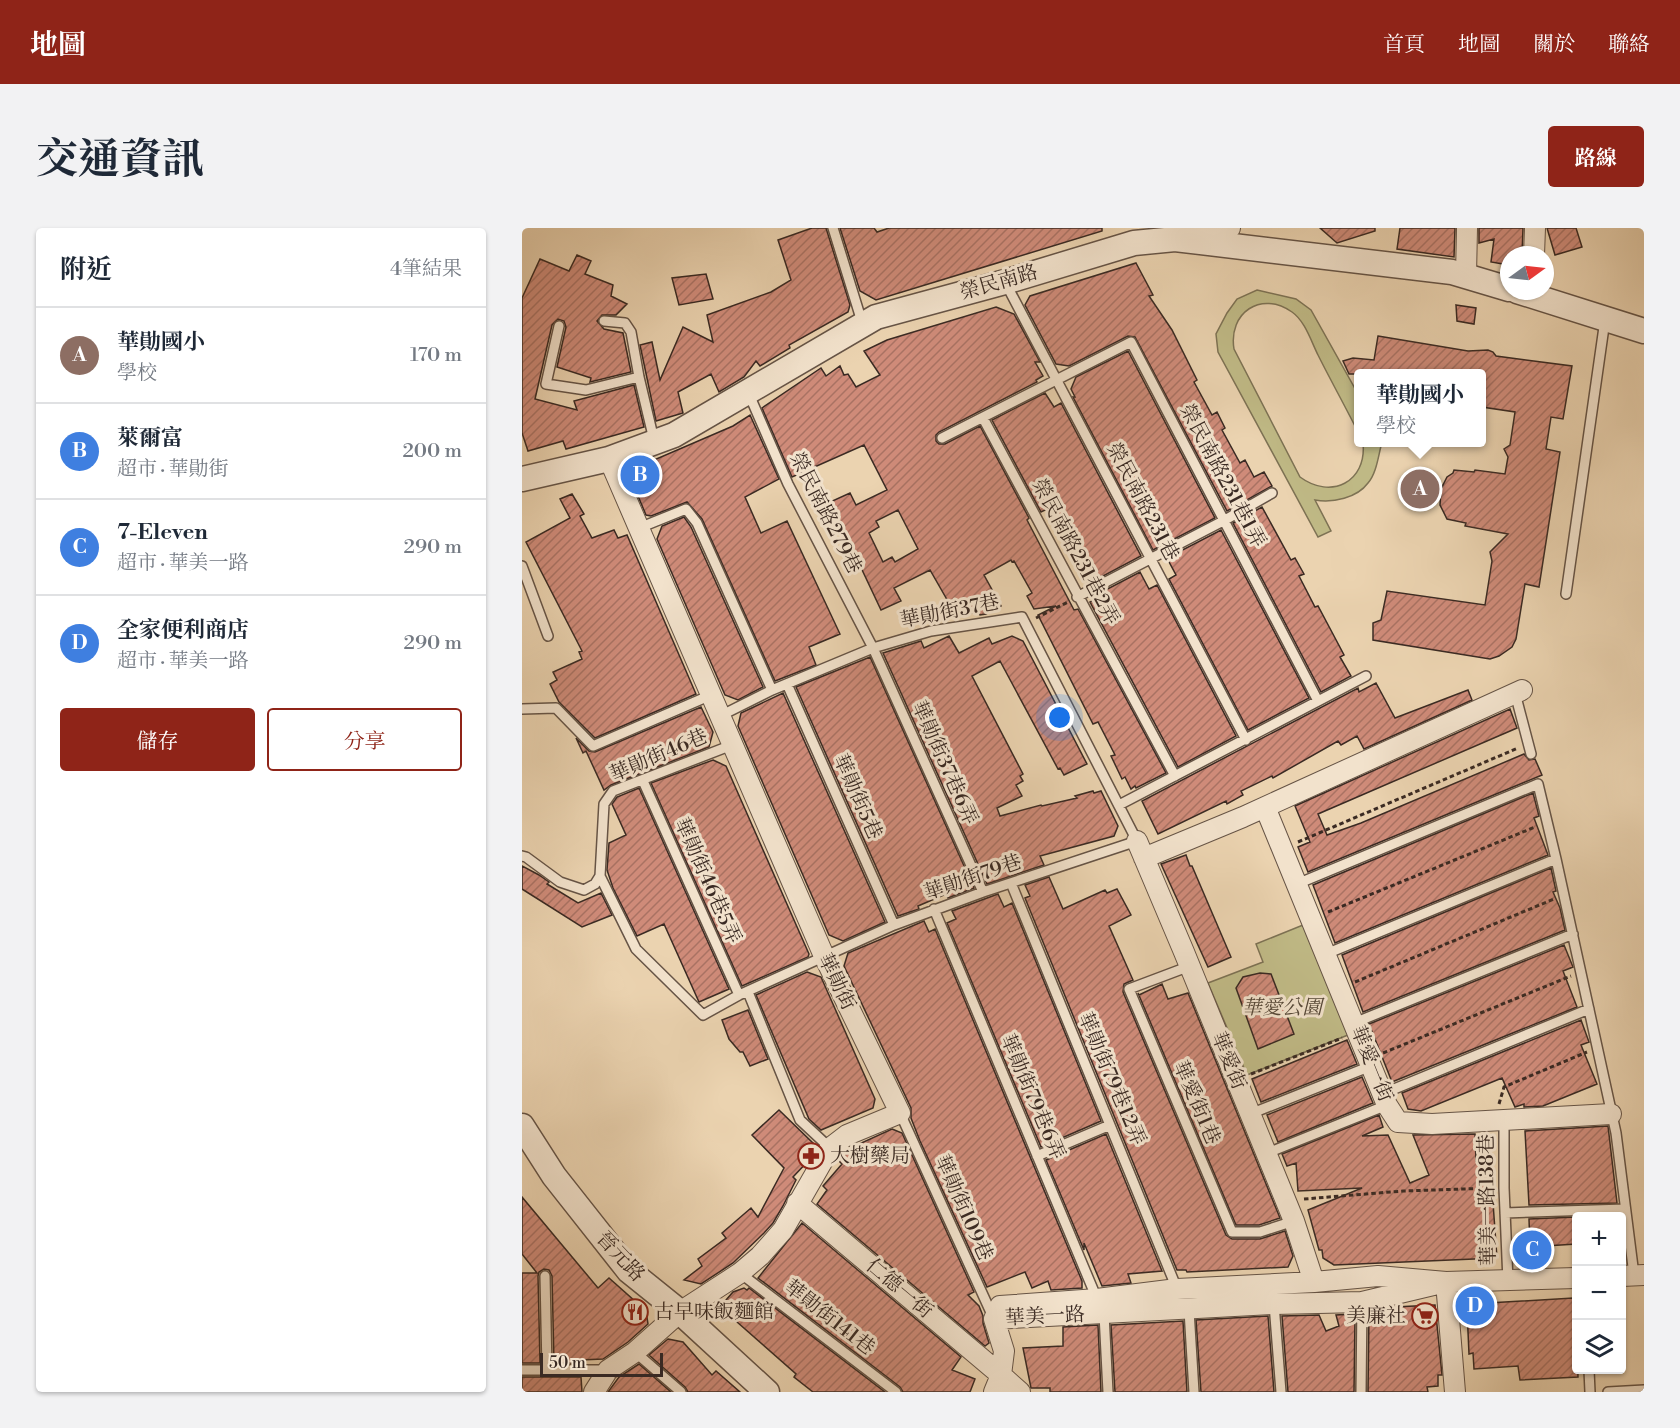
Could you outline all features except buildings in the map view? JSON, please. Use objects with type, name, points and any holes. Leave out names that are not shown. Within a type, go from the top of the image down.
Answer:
[{"type":"street","points":[[1176,239],[1230,228]]},
{"type":"street","points":[[1466,276],[1467,228]]},
{"type":"street","points":[[1534,246],[1535,228]]},
{"type":"street","name":"榮民南路","points":[[522,479],[609,459],[674,435],[876,317],[1005,282],[1134,243],[1176,239],[1452,272],[1500,286]]},
{"type":"street","name":"榮民南路","points":[[1549,300],[1644,331]]},
{"type":"street","name":"華勛街","points":[[609,459],[824,956],[900,1113]]},
{"type":"street","points":[[1140,850],[1265,807],[1518,692]]},
{"type":"street","name":"華愛一街","points":[[1265,807],[1384,1099],[1398,1122],[1432,1124],[1611,1114]]},
{"type":"street","name":"華愛街","points":[[1140,850],[1294,1221],[1314,1281]]},
{"type":"street","points":[[594,1392],[608,1370],[635,1352],[680,1312],[740,1273],[783,1230],[830,1148],[847,1136],[900,1113]]},
{"type":"street","name":"晉元路","points":[[522,1126],[554,1176],[629,1271],[680,1312],[767,1392]]},
{"type":"street","name":"仁德一街","points":[[797,1203],[997,1384],[1020,1392]]},
{"type":"street","name":"華美一路","points":[[1100,1307],[1177,1289],[1378,1276],[1446,1282],[1572,1278]]},
{"type":"street","points":[[1446,1282],[1455,1392]]},
{"type":"street","name":"華美一路","points":[[994,1319],[1000,1306],[1189,1310],[1274,1304],[1362,1302],[1446,1282]]},
{"type":"street","points":[[994,1319],[1004,1351],[997,1384]]},
{"type":"lane","points":[[833,228],[863,325]]},
{"type":"lane","name":"榮民南路231巷","points":[[1005,282],[1246,740]]},
{"type":"lane","points":[[1566,594],[1605,317]]},
{"type":"lane","points":[[604,321],[624,323],[631,332],[639,378],[655,442]]},
{"type":"lane","points":[[559,326],[546,384],[586,390],[639,378]]},
{"type":"lane","name":"榮民南路231巷1弄","points":[[1056,380],[1131,342],[1318,701]]},
{"type":"lane","points":[[942,438],[1056,380]]},
{"type":"lane","name":"榮民南路279巷","points":[[748,392],[788,484],[873,648]]},
{"type":"lane","name":"榮民南路231巷2弄","points":[[983,418],[1175,776]]},
{"type":"lane","points":[[1077,597],[1272,493]]},
{"type":"lane","points":[[639,528],[686,509],[697,523],[772,690]]},
{"type":"lane","points":[[522,566],[548,636]]},
{"type":"lane","name":"華勛街37巷","points":[[720,716],[772,690],[873,648],[931,631],[1023,617],[1140,850]]},
{"type":"lane","name":"華勛街37巷6弄","points":[[873,648],[982,892]]},
{"type":"lane","points":[[1119,805],[1366,676]]},
{"type":"lane","name":"華勛街5巷","points":[[788,684],[894,925]]},
{"type":"lane","points":[[1518,692],[1531,754]]},
{"type":"lane","points":[[522,709],[556,708],[593,747],[711,695]]},
{"type":"lane","name":"華勛街46巷","points":[[732,745],[613,791],[604,804],[600,876],[636,949],[703,1015],[743,994]]},
{"type":"lane","name":"華勛街46巷5弄","points":[[643,781],[800,1120],[830,1148]]},
{"type":"lane","points":[[1297,884],[1538,784],[1611,1114],[1633,1275]]},
{"type":"lane","name":"華勛街79巷","points":[[743,994],[934,909],[1011,883],[1140,850]]},
{"type":"lane","points":[[522,856],[560,882],[585,890],[595,884],[600,876]]},
{"type":"lane","points":[[1326,954],[1556,859]]},
{"type":"lane","name":"華勛街79巷12弄","points":[[1011,883],[1177,1289]]},
{"type":"lane","name":"華勛街79巷6弄","points":[[934,909],[1100,1307],[1108,1392]]},
{"type":"lane","points":[[1356,1027],[1572,934]]},
{"type":"lane","name":"華愛街1巷","points":[[1190,966],[1129,989],[1232,1232],[1260,1232],[1294,1221]]},
{"type":"lane","points":[[1266,1154],[1384,1099],[1589,1010]]},
{"type":"lane","points":[[1250,1114],[1370,1063]]},
{"type":"lane","name":"華勛街109巷","points":[[900,1113],[994,1319]]},
{"type":"lane","name":"華美一路138巷","points":[[1499,1120],[1508,1281]]},
{"type":"lane","points":[[1037,1156],[1110,1125]]},
{"type":"lane","points":[[1505,1213],[1625,1209]]},
{"type":"lane","name":"華勛街141巷","points":[[740,1273],[896,1392]]},
{"type":"lane","points":[[545,1276],[547,1369]]},
{"type":"lane","points":[[1361,1392],[1362,1302]]},
{"type":"lane","points":[[1274,1304],[1281,1392]]},
{"type":"lane","points":[[1189,1310],[1194,1392]]},
{"type":"lane","points":[[635,1352],[681,1392]]},
{"type":"lane","points":[[522,1370],[608,1370]]},
{"type":"lane","points":[[1589,1374],[1590,1392]]},
{"type":"lane","points":[[1608,1392],[1644,1390]]},
{"type":"path","points":[[1026,623],[1077,597]]},
{"type":"path","points":[[1282,849],[1528,743]]},
{"type":"path","points":[[1311,919],[1548,822]]},
{"type":"path","points":[[1340,988],[1564,895]]},
{"type":"path","points":[[1370,1063],[1581,972]]},
{"type":"path","points":[[1236,1080],[1356,1027]]},
{"type":"path","points":[[1499,1120],[1504,1087],[1597,1047]]},
{"type":"path","points":[[1284,1200],[1403,1191],[1504,1188]]},
{"type":"green space","points":[[1257,290],[1296,299],[1311,310],[1354,387],[1354,424],[1301,321],[1292,312],[1269,303],[1258,305],[1249,309],[1236,325],[1233,336],[1234,349],[1300,477],[1312,484],[1335,487],[1353,477],[1363,457],[1363,447],[1381,447],[1373,475],[1363,488],[1344,498],[1329,501],[1315,500],[1331,531],[1318,537],[1218,352],[1216,334],[1237,299]]},
{"type":"green space","name":"華愛公園","points":[[1303,925],[1348,1035],[1247,1075],[1208,983],[1263,962],[1256,944]]},
{"type":"place","name":"萊爾富","points":[[640,475]]},
{"type":"place","name":"華勛國小","points":[[1420,489]]},
{"type":"place","name":"大樹藥局","points":[[811,1156]]},
{"type":"place","name":"7-Eleven","points":[[1532,1250]]},
{"type":"place","name":"全家便利商店","points":[[1475,1306]]},
{"type":"place","name":"古早味飯麵館","points":[[635,1312]]},
{"type":"place","name":"美廉社","points":[[1425,1316]]}]
